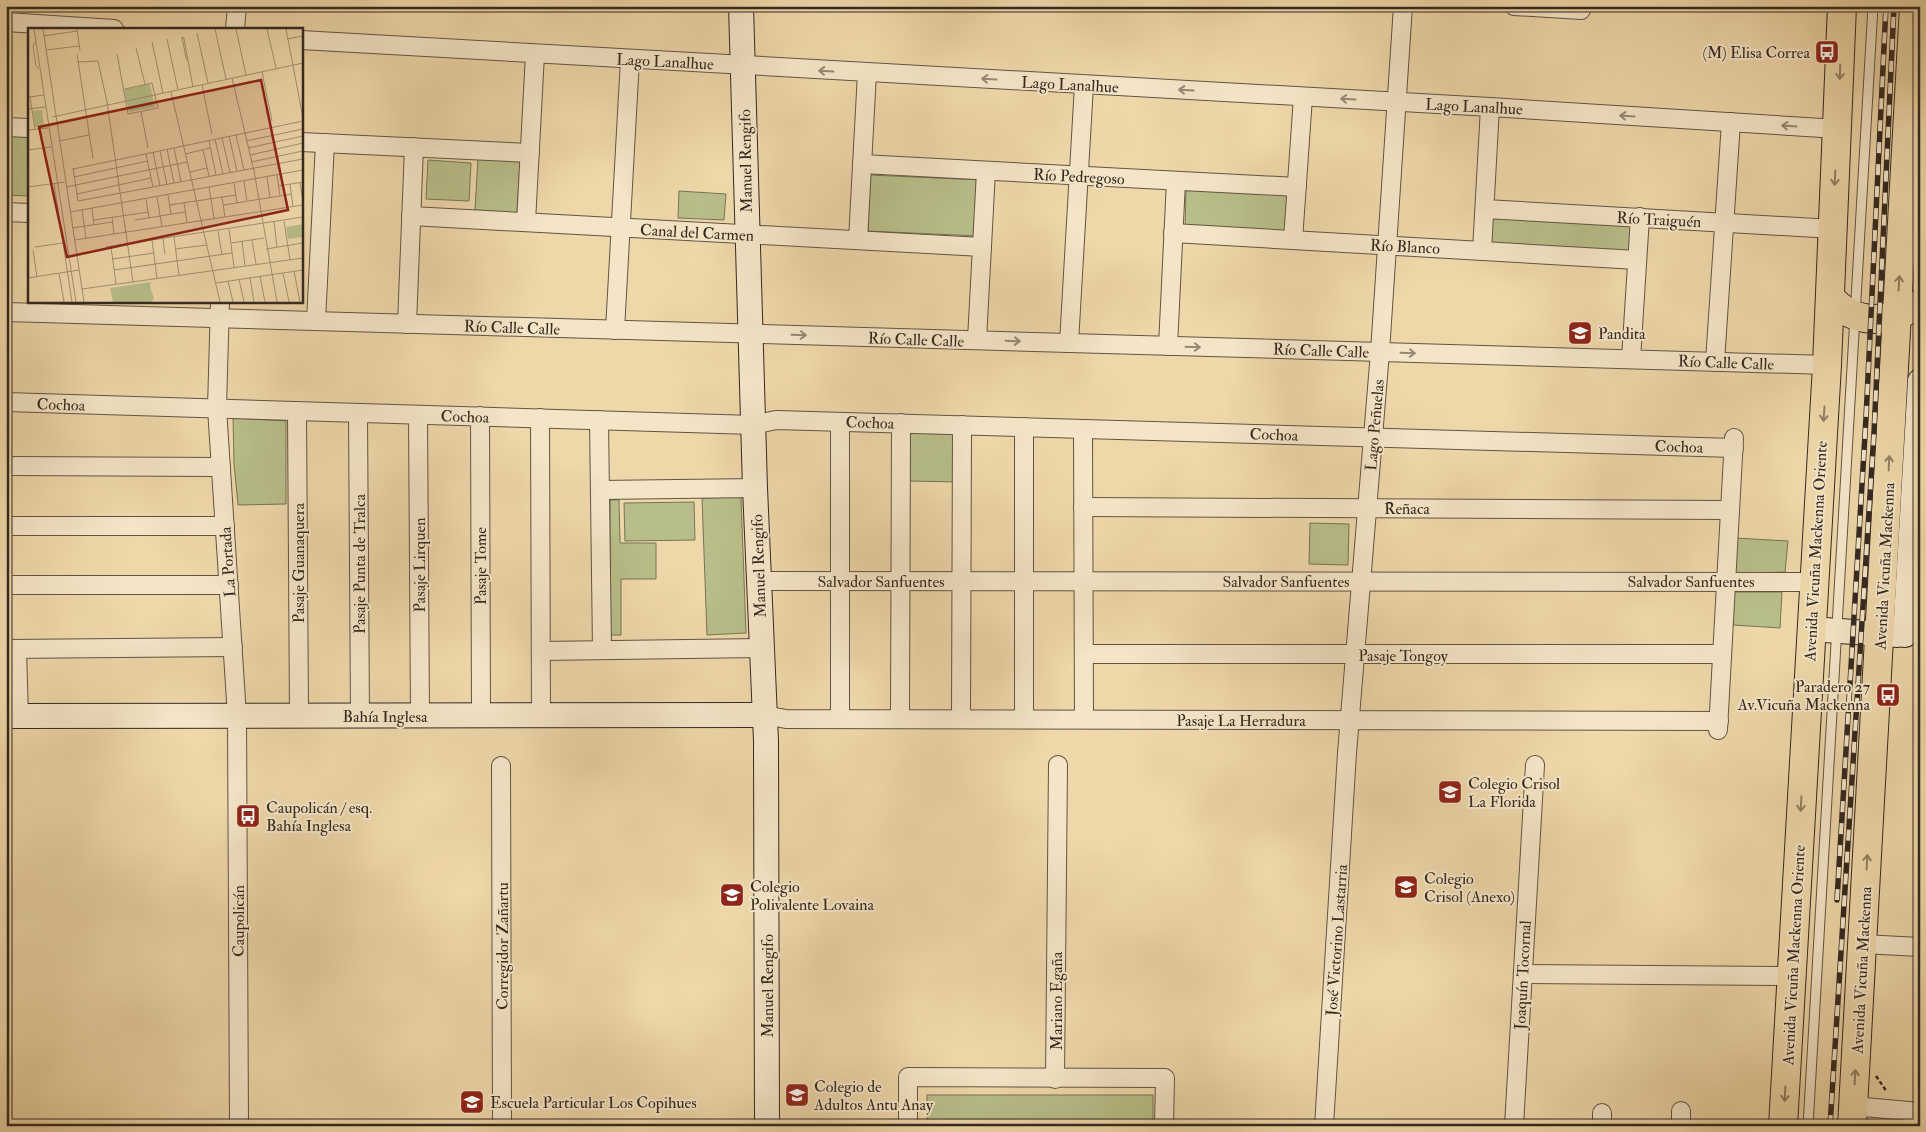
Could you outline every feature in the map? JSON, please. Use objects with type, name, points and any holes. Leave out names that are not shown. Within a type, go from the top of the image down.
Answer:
[{"type":"main road","name":"Avenida Vicuña Mackenna Oriente","points":[[1783,1126],[1792,976],[1823,630],[1813,582],[1827,366],[1842,6]]},
{"type":"main road","name":"Avenida Vicuña Mackenna","points":[[1852,1116],[1862,944],[1902,635],[1908,310],[1909,83],[1914,6]]},
{"type":"main road","points":[[1909,83],[1920,54]]},
{"type":"main road","points":[[1830,297],[1845,312],[1855,317],[1869,319],[1908,310]]},
{"type":"street","points":[[235,28],[236,6]]},
{"type":"street","name":"Manuel Rengifo","points":[[741,6],[758,581],[766,762],[767,1126]]},
{"type":"street","name":"Lago Peñuelas","points":[[1347,754],[1380,352],[1403,6]]},
{"type":"street","points":[[1514,6],[1581,10]]},
{"type":"street","points":[[6,22],[99,28]]},
{"type":"street","name":"Lago Lanalhue","points":[[302,40],[1490,107],[1838,129]]},
{"type":"street","points":[[526,222],[535,54]]},
{"type":"street","points":[[615,330],[630,59]]},
{"type":"street","points":[[858,240],[867,73]]},
{"type":"street","points":[[1069,343],[1084,85]]},
{"type":"street","points":[[1293,240],[1303,97]]},
{"type":"street","points":[[1482,251],[1490,107]]},
{"type":"street","points":[[1715,362],[1731,122]]},
{"type":"street","points":[[6,127],[28,128]]},
{"type":"street","points":[[302,142],[530,153]]},
{"type":"street","points":[[316,321],[325,143]]},
{"type":"street","points":[[407,324],[414,147]]},
{"type":"street","name":"Río Pedregoso","points":[[862,164],[1297,187]]},
{"type":"street","points":[[977,340],[986,171]]},
{"type":"street","points":[[1168,346],[1176,181]]},
{"type":"street","name":"Río Traiguén","points":[[1485,209],[1833,229]]},
{"type":"street","points":[[6,212],[28,213]]},
{"type":"street","name":"Canal del Carmen","points":[[411,216],[982,247]]},
{"type":"street","points":[[1631,359],[1640,218]]},
{"type":"street","name":"Río Blanco","points":[[1173,233],[1637,260]]},
{"type":"street","name":"Río Calle Calle","points":[[6,312],[35,307],[219,310],[316,321],[1827,366]]},
{"type":"street","name":"La Portada","points":[[219,310],[217,408],[237,716]]},
{"type":"street","points":[[1823,630],[1902,635],[1917,469],[1920,381]]},
{"type":"street","name":"Cochoa","points":[[6,402],[753,425],[776,420],[1373,437],[1734,443],[1730,510]]},
{"type":"street","name":"Pasaje Guanaquera","points":[[297,411],[299,716]]},
{"type":"street","name":"Pasaje Punta de Tralca","points":[[358,413],[360,716]]},
{"type":"street","name":"Pasaje Lirquen","points":[[418,414],[420,716]]},
{"type":"street","name":"Pasaje Tome","points":[[480,416],[481,716]]},
{"type":"street","points":[[540,418],[541,716]]},
{"type":"street","points":[[600,420],[602,650]]},
{"type":"street","points":[[840,422],[840,719]]},
{"type":"street","points":[[900,719],[901,423]]},
{"type":"street","points":[[961,719],[962,425]]},
{"type":"street","points":[[1024,427],[1024,719]]},
{"type":"street","points":[[1083,429],[1084,719]]},
{"type":"street","points":[[6,466],[221,467]]},
{"type":"street","points":[[600,490],[755,488]]},
{"type":"street","name":"Reñaca","points":[[1083,507],[1730,510]]},
{"type":"street","points":[[1722,654],[1730,510]]},
{"type":"street","points":[[6,526],[225,526]]},
{"type":"street","name":"Salvador Sanfuentes","points":[[758,581],[1813,582]]},
{"type":"street","points":[[6,585],[229,585]]},
{"type":"street","points":[[12,716],[12,649],[233,647]]},
{"type":"street","points":[[541,650],[761,648]]},
{"type":"street","name":"Pasaje Tongoy","points":[[1084,654],[1722,654]]},
{"type":"street","name":"Pasaje La Herradura","points":[[764,715],[786,719],[1350,720],[1718,725],[1722,654]]},
{"type":"street","name":"Bahía Inglesa","points":[[12,716],[764,715]]},
{"type":"street","name":"Caupolicán","points":[[237,716],[239,1126]]},
{"type":"street","name":"José Victorino Lastarria","points":[[1324,1126],[1347,754]]},
{"type":"street","name":"Mariano Egaña","points":[[1055,1079],[1058,765]]},
{"type":"street","name":"Joaquín Tocornal","points":[[1514,1126],[1535,765]]},
{"type":"street","name":"Corregidor Zañartu","points":[[501,766],[502,1126]]},
{"type":"street","points":[[1862,944],[1920,948]]},
{"type":"street","points":[[1522,974],[1792,976]]},
{"type":"street","points":[[908,1126],[908,1077],[1165,1078],[1164,1126]]},
{"type":"street","points":[[1852,1116],[1920,1112]]},
{"type":"lane","points":[[1808,1126],[1823,630],[1855,317],[1873,6]]},
{"type":"green space","points":[[6,136],[28,137],[28,196],[6,195]]},
{"type":"green space","points":[[478,158],[520,161],[517,213],[475,210]]},
{"type":"green space","points":[[428,160],[471,163],[469,201],[426,199]]},
{"type":"green space","points":[[870,175],[982,180],[979,236],[868,231]]},
{"type":"green space","points":[[1186,189],[1293,194],[1289,234],[1185,229]]},
{"type":"green space","points":[[679,191],[726,194],[724,220],[678,218]]},
{"type":"green space","points":[[1489,212],[1635,219],[1632,253],[1489,245]]},
{"type":"green space","points":[[233,418],[286,421],[286,504],[238,505],[234,464]]},
{"type":"green space","points":[[910,430],[958,430],[958,482],[910,481]]},
{"type":"green space","points":[[741,497],[746,633],[707,635],[702,498]]},
{"type":"green space","points":[[610,500],[619,500],[620,543],[656,543],[656,579],[621,579],[621,635],[610,635]]},
{"type":"green space","points":[[694,502],[695,540],[625,541],[624,503]]},
{"type":"green space","points":[[1310,523],[1349,524],[1348,565],[1309,564]]},
{"type":"green space","points":[[1735,538],[1788,541],[1785,572],[1733,574]]},
{"type":"green space","points":[[1734,592],[1782,592],[1780,628],[1733,625]]},
{"type":"green space","points":[[927,1095],[1153,1095],[1153,1126],[927,1126]]},
{"type":"railway","points":[[1837,900],[1866,418],[1886,6]]},
{"type":"railway","points":[[1830,1126],[1874,433],[1894,6]]},
{"type":"place","name":"(M) Elisa Correa","points":[[1827,52]]},
{"type":"place","name":"Pandita","points":[[1580,333]]},
{"type":"place","name":"Paradero 27 Av.Vicuña Mackenna","points":[[1888,695]]},
{"type":"place","name":"Colegio Crisol La Florida","points":[[1450,792]]},
{"type":"place","name":"Caupolicán / esq. Bahía Inglesa","points":[[248,816]]},
{"type":"place","name":"Colegio Crisol (Anexo)","points":[[1406,887]]},
{"type":"place","name":"Colegio Polivalente Lovaina","points":[[732,895]]},
{"type":"place","name":"Colegio de Adultos Antu Anay","points":[[797,1095]]},
{"type":"place","name":"Escuela Particular Los Copihues","points":[[472,1102]]}]
